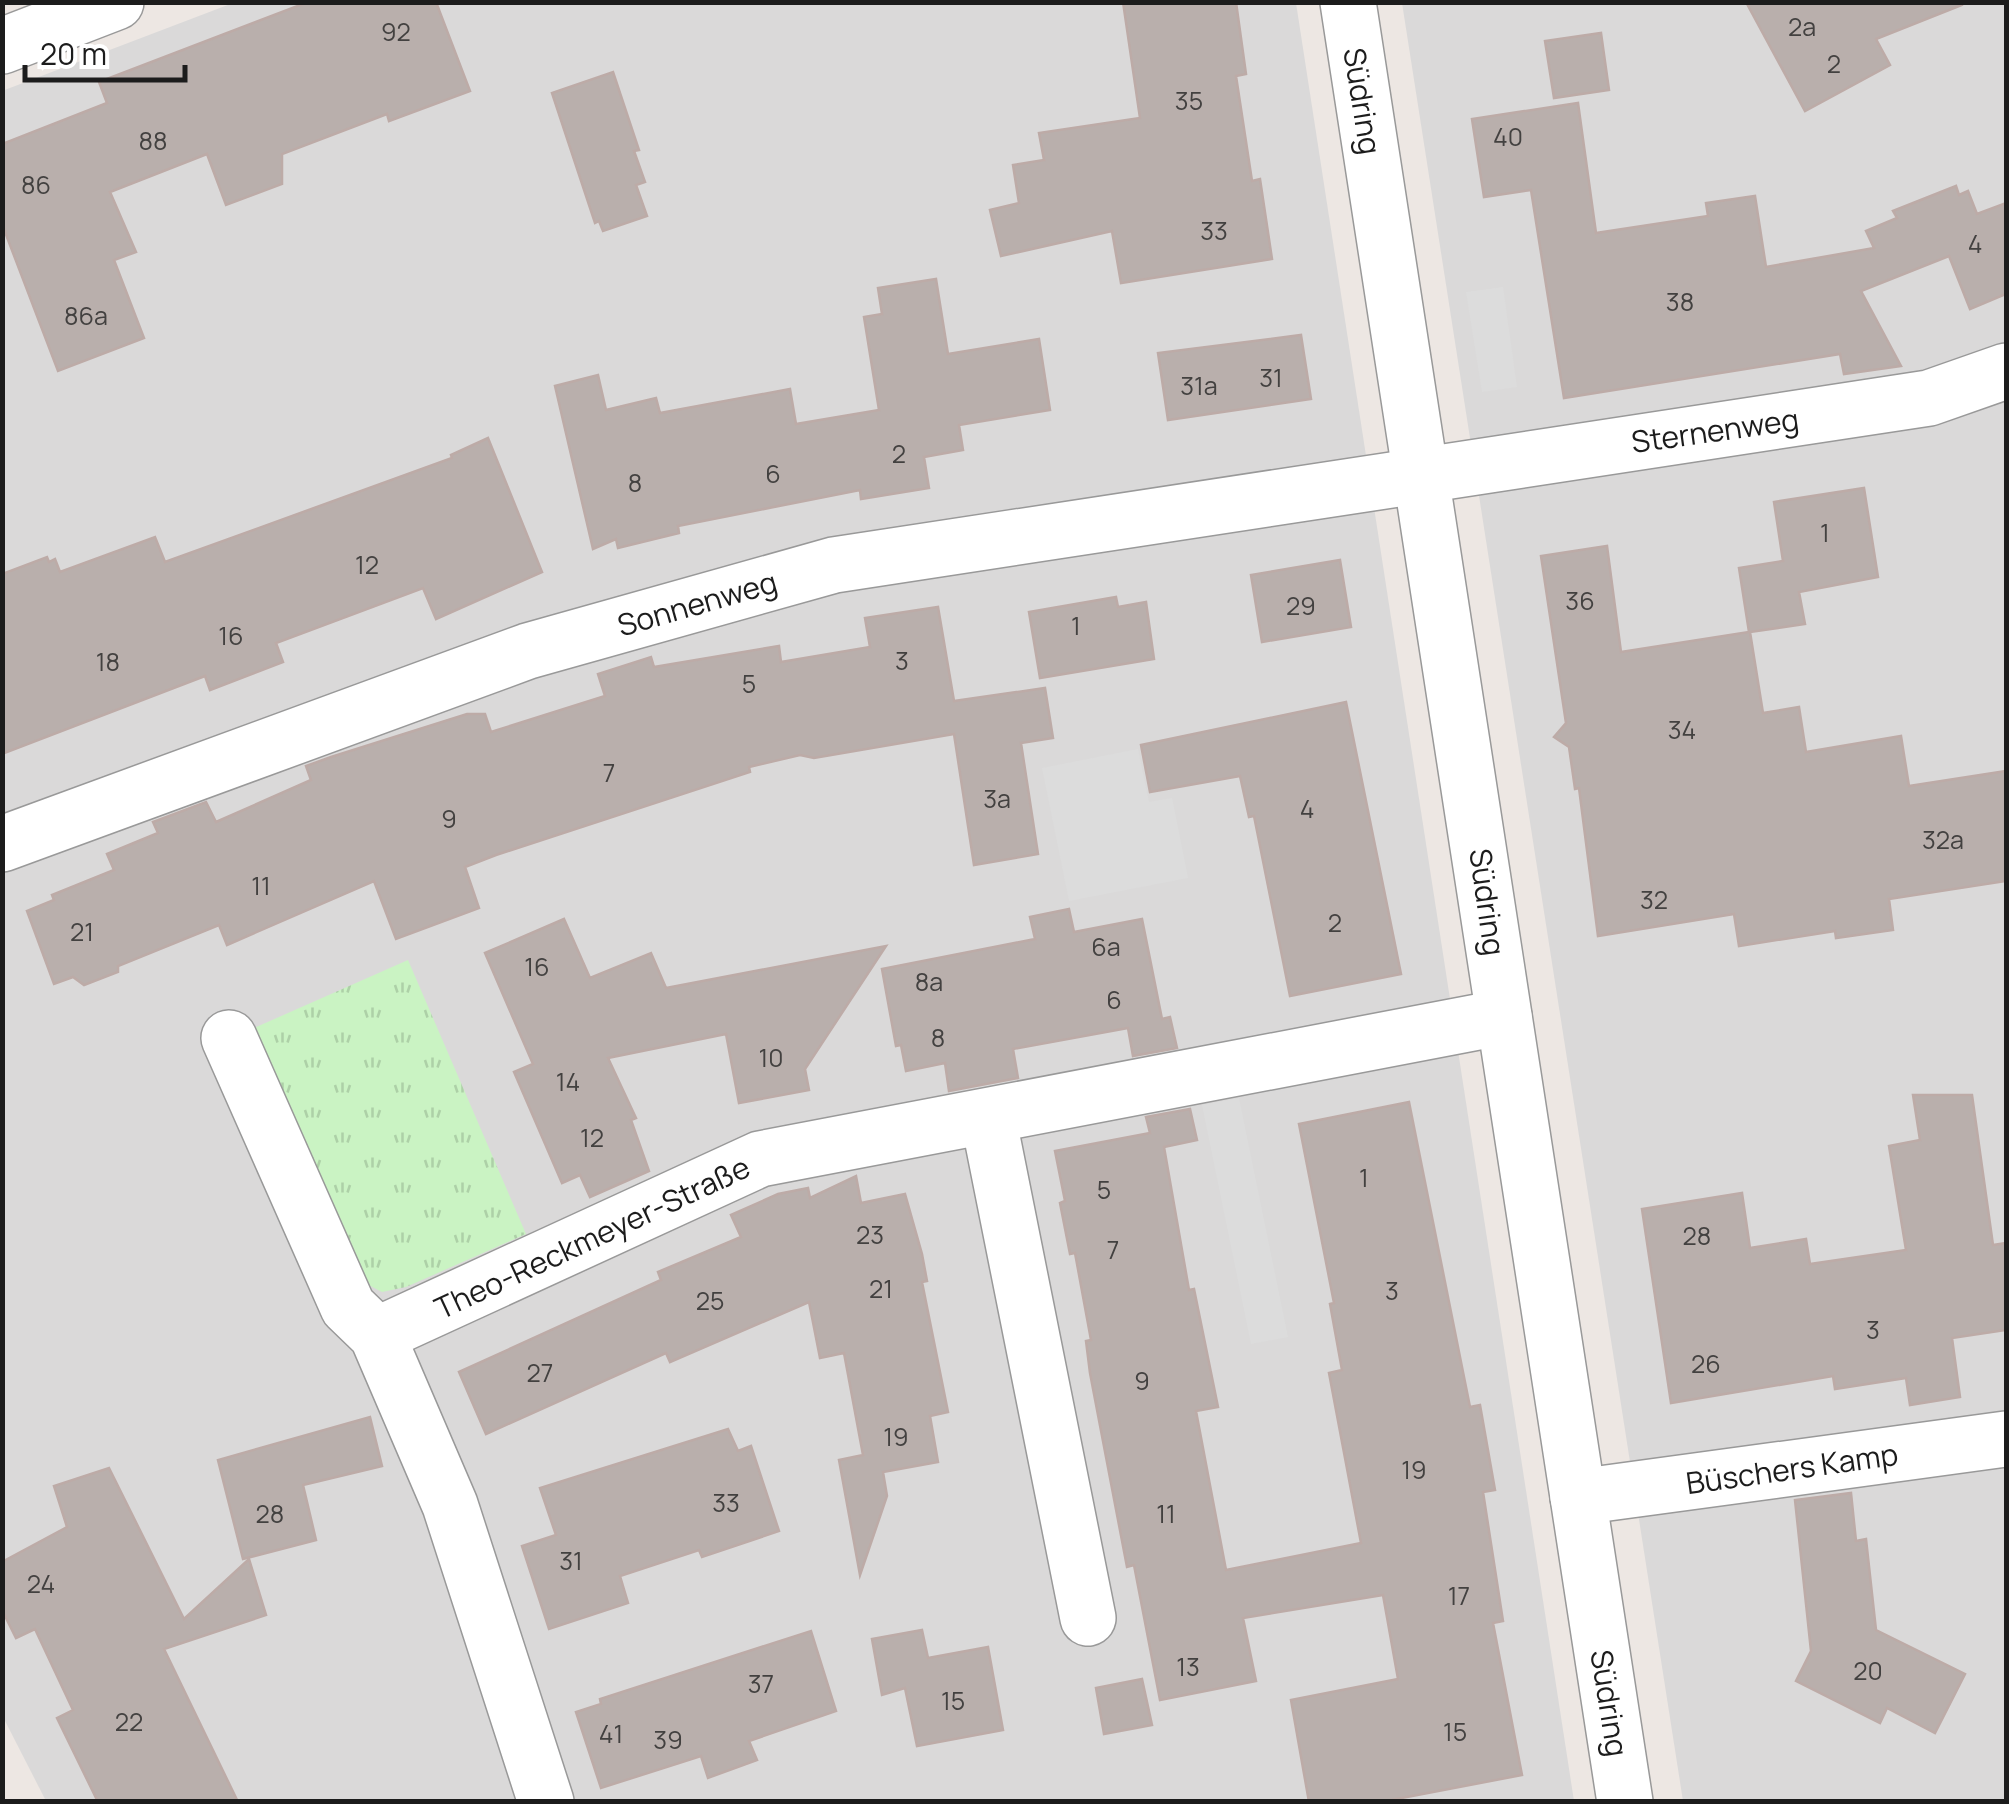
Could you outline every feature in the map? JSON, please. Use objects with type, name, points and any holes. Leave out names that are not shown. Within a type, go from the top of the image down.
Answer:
[{"type":"street","points":[[2,46],[116,2]]},
{"type":"street","name":"Südring","points":[[1348,2],[1626,1802]]},
{"type":"street","name":"Sternenweg","points":[[1420,473],[1929,398],[2006,370]]},
{"type":"street","name":"Sonnenweg","points":[[2,844],[528,651],[834,565],[1420,473]]},
{"type":"street","name":"Theo-Reckmeyer-Straße","points":[[377,1335],[760,1159],[1504,1017]]},
{"type":"street","points":[[229,1038],[348,1307],[377,1335],[450,1505],[546,1802]]},
{"type":"street","points":[[988,1117],[1088,1618]]},
{"type":"street","name":"Büschers Kamp","points":[[1578,1497],[2006,1439]]},
{"type":"shaded area","points":[[233,3],[1296,3],[1574,1801],[46,1801],[2,1715],[2,91]]},
{"type":"shaded area","points":[[1402,3],[2006,3],[2006,1801],[1683,1801]]},
{"type":"shaded area","points":[[1503,287],[1517,387],[1482,392],[1466,292]]},
{"type":"shaded area","points":[[1138,749],[1149,802],[1172,798],[1188,878],[1069,901],[1042,768]]},
{"type":"shaded area","points":[[1239,1098],[1288,1337],[1251,1344],[1202,1105]]},
{"type":"green space","points":[[408,960],[526,1234],[406,1287],[382,1292],[357,1279],[245,1032]]},
{"type":"building","points":[[308,2],[436,2],[470,91],[389,121],[387,114],[282,154],[282,184],[226,205],[207,154],[110,192],[136,252],[114,260],[144,338],[58,371],[2,224],[2,144],[107,103],[99,82]]},
{"type":"building","points":[[1123,2],[1236,2],[1246,74],[1236,76],[1252,181],[1260,179],[1272,259],[1121,283],[1112,231],[1001,256],[990,210],[1019,203],[1013,165],[1044,160],[1039,133],[1140,118]]},
{"type":"building","points":[[1746,2],[1962,5],[1876,39],[1890,65],[1805,111]]},
{"type":"building","points":[[1601,33],[1609,90],[1554,98],[1545,41]]},
{"type":"building","points":[[613,72],[639,150],[634,151],[645,182],[636,185],[647,216],[603,231],[599,221],[595,223],[552,93]]},
{"type":"building","points":[[1578,103],[1596,233],[1708,216],[1706,203],[1755,196],[1766,267],[1874,248],[1866,231],[1897,218],[1893,211],[1956,186],[1959,195],[1968,191],[1977,214],[2006,203],[2006,294],[1970,309],[1949,256],[1861,291],[1901,366],[1844,374],[1840,354],[1564,398],[1531,190],[1484,197],[1472,119]]},
{"type":"building","points":[[936,279],[948,354],[1039,339],[1050,410],[959,425],[963,450],[924,457],[929,488],[861,499],[860,490],[678,526],[679,533],[618,548],[616,539],[593,549],[555,386],[598,375],[606,410],[656,398],[660,413],[790,389],[796,424],[879,410],[864,317],[882,314],[878,288]]},
{"type":"building","points":[[1301,335],[1311,399],[1168,420],[1158,353]]},
{"type":"building","points":[[488,438],[542,572],[436,619],[423,588],[276,643],[283,662],[210,690],[205,676],[2,754],[2,574],[47,557],[49,562],[55,559],[60,572],[155,537],[165,562],[452,458],[451,455]]},
{"type":"building","points":[[1864,488],[1878,577],[1799,592],[1805,624],[1750,632],[1763,713],[1799,707],[1806,752],[1901,736],[1909,786],[2006,771],[2006,881],[1889,899],[1893,930],[1836,938],[1835,931],[1739,946],[1734,914],[1598,936],[1579,788],[1575,789],[1569,747],[1554,737],[1566,723],[1541,556],[1607,546],[1621,652],[1749,632],[1739,568],[1783,561],[1774,502]]},
{"type":"building","points":[[1340,560],[1351,627],[1262,642],[1251,575]]},
{"type":"building","points":[[1116,597],[1118,607],[1146,602],[1154,659],[1040,678],[1029,612]]},
{"type":"building","points":[[938,607],[954,701],[1045,688],[1053,738],[1021,743],[1038,854],[974,865],[954,734],[814,758],[800,755],[749,767],[750,772],[496,855],[465,867],[479,908],[396,939],[374,881],[227,945],[219,925],[118,966],[118,972],[84,985],[73,977],[54,984],[27,911],[54,900],[52,895],[114,870],[107,854],[158,833],[153,822],[206,802],[216,822],[311,780],[306,766],[467,714],[485,714],[491,732],[605,696],[598,674],[651,657],[654,667],[779,646],[781,662],[870,647],[865,618]]},
{"type":"building","points":[[1346,702],[1401,974],[1290,996],[1254,816],[1249,817],[1240,776],[1150,792],[1141,745]]},
{"type":"building","points":[[1069,909],[1074,932],[1142,919],[1162,1019],[1170,1017],[1177,1048],[1133,1056],[1128,1028],[1013,1049],[1018,1078],[949,1091],[945,1063],[906,1071],[901,1045],[896,1046],[882,969],[1035,939],[1030,917]]},
{"type":"building","points":[[564,919],[590,978],[651,953],[666,988],[886,946],[805,1069],[809,1090],[739,1103],[726,1034],[608,1058],[636,1118],[631,1120],[649,1171],[590,1197],[580,1175],[562,1183],[514,1072],[533,1064],[485,953]]},
{"type":"building","points":[[1913,1095],[1972,1095],[1993,1245],[2006,1243],[2006,1330],[1952,1338],[1960,1397],[1910,1405],[1906,1378],[1835,1389],[1833,1376],[1671,1403],[1642,1209],[1742,1193],[1750,1248],[1806,1239],[1810,1264],[1906,1250],[1889,1146],[1920,1140]]},
{"type":"building","points":[[1409,1102],[1470,1407],[1480,1405],[1495,1490],[1483,1492],[1503,1621],[1493,1623],[1522,1775],[1381,1802],[1309,1802],[1291,1700],[1398,1679],[1383,1595],[1243,1618],[1256,1681],[1160,1700],[1134,1565],[1127,1567],[1090,1373],[1086,1341],[1091,1340],[1075,1253],[1070,1254],[1060,1203],[1065,1201],[1055,1151],[1150,1133],[1146,1117],[1190,1109],[1197,1140],[1164,1147],[1189,1290],[1194,1289],[1218,1407],[1196,1411],[1226,1570],[1361,1543],[1329,1373],[1342,1370],[1330,1304],[1334,1303],[1299,1124]]},
{"type":"building","points":[[856,1176],[861,1203],[905,1194],[922,1254],[927,1281],[922,1282],[948,1412],[930,1416],[938,1462],[883,1472],[887,1496],[860,1575],[839,1460],[863,1455],[844,1353],[820,1358],[809,1302],[670,1362],[666,1353],[486,1434],[459,1372],[661,1280],[658,1272],[741,1237],[731,1215],[778,1194],[808,1188],[810,1198]]},
{"type":"building","points":[[370,1417],[382,1466],[303,1485],[316,1540],[243,1559],[218,1460]]},
{"type":"building","points":[[728,1429],[738,1451],[751,1446],[779,1531],[702,1557],[699,1550],[620,1576],[628,1603],[549,1629],[522,1546],[556,1535],[540,1488]]},
{"type":"building","points":[[109,1468],[184,1619],[249,1559],[266,1615],[164,1649],[238,1802],[98,1802],[57,1718],[73,1710],[35,1629],[16,1638],[2,1610],[2,1562],[67,1527],[54,1486]]},
{"type":"building","points":[[1851,1493],[1856,1541],[1866,1539],[1876,1630],[1965,1674],[1935,1733],[1887,1708],[1880,1723],[1796,1681],[1811,1651],[1795,1500]]},
{"type":"building","points":[[922,1630],[928,1658],[988,1647],[1003,1730],[917,1746],[905,1688],[882,1695],[872,1639]]},
{"type":"building","points":[[811,1631],[836,1711],[749,1741],[757,1760],[708,1778],[701,1756],[601,1788],[576,1712],[601,1704],[600,1699]]},
{"type":"building","points":[[1142,1679],[1152,1725],[1104,1734],[1096,1688]]}]
